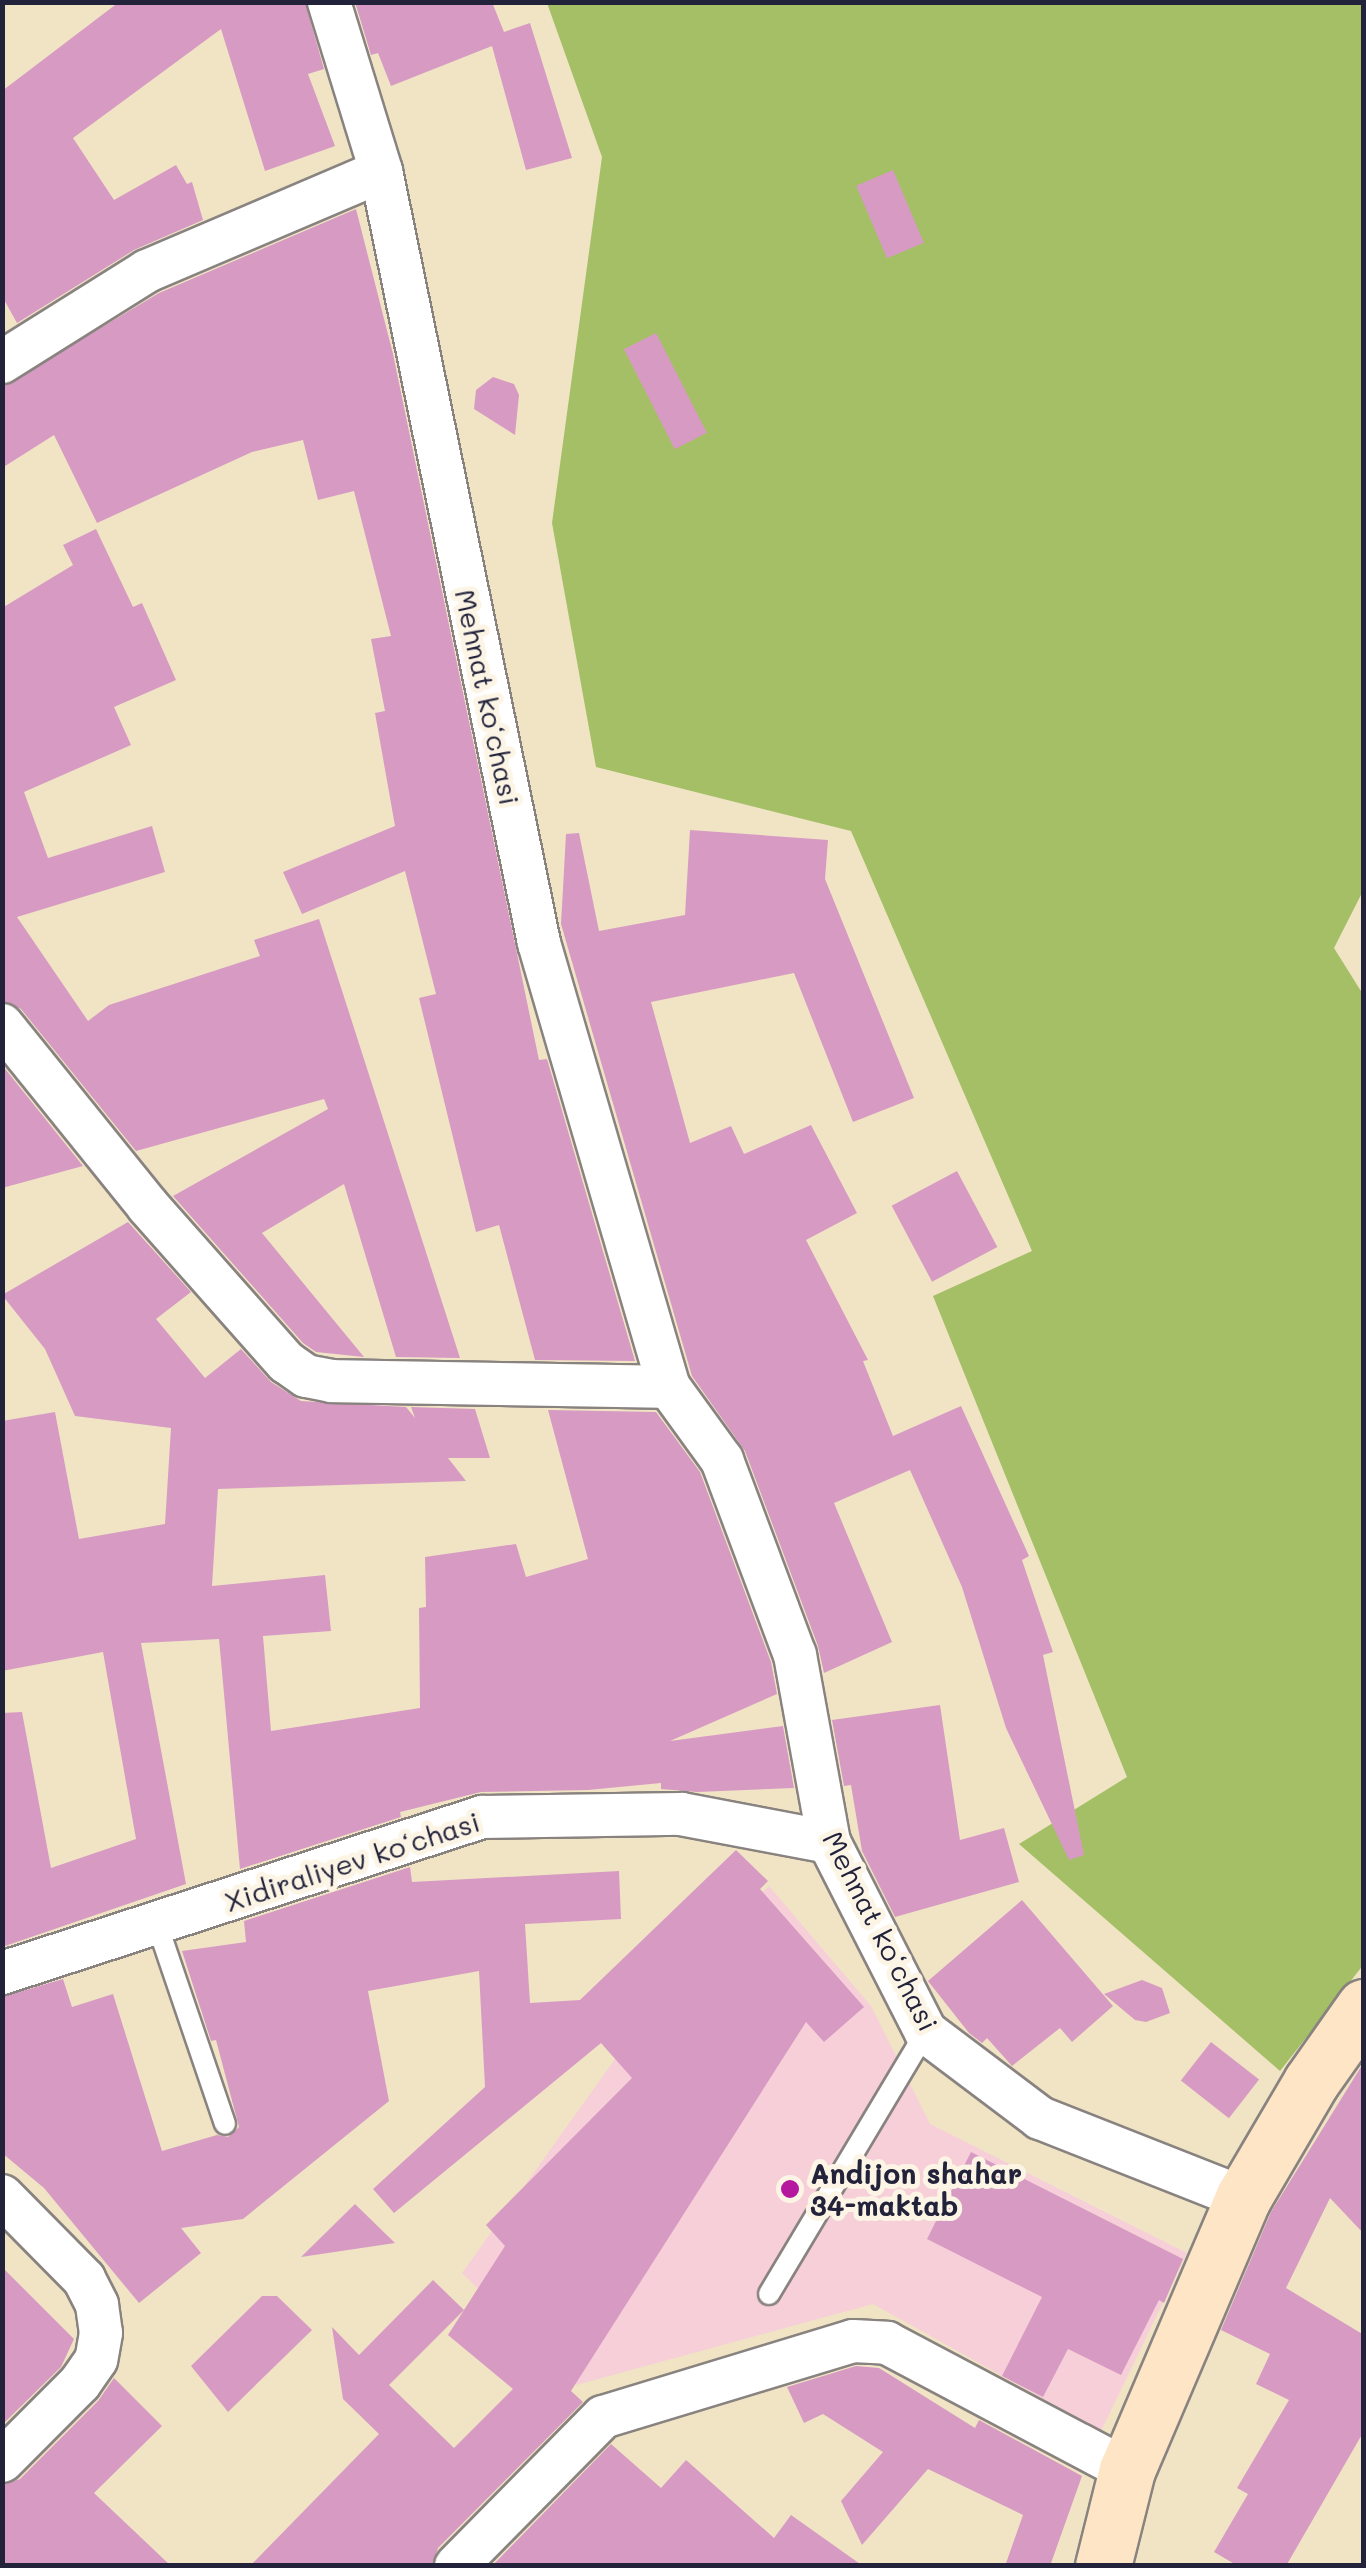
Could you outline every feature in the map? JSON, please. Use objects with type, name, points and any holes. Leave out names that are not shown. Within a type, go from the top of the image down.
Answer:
[{"type":"street","name":"Mehnat koʻchasi","points":[[329,2],[381,171],[538,944],[669,1387],[722,1460],[795,1655],[829,1842],[926,2032],[1040,2118],[1244,2198]]},
{"type":"street","points":[[2,362],[147,271],[381,171]]},
{"type":"street","points":[[2,1025],[147,1205],[286,1362],[306,1376],[332,1381],[669,1387]]},
{"type":"street","name":"Xidiraliyev koʻchasi","points":[[2,1973],[482,1817],[681,1814],[829,1842]]},
{"type":"street","points":[[1103,2566],[1127,2470],[1244,2198],[1310,2082],[1364,2007]]},
{"type":"street","points":[[2,2196],[84,2279],[97,2305],[100,2333],[96,2360],[80,2383],[2,2462]]},
{"type":"street","points":[[456,2566],[603,2417],[853,2341],[887,2343],[1127,2470]]},
{"type":"lane","points":[[157,1924],[225,2124]]},
{"type":"lane","points":[[768,2294],[926,2032]]},
{"type":"shaded area","name":"Andijon shahar 34-maktab","points":[[769,1886],[871,2006],[930,2124],[1187,2253],[1101,2431],[873,2304],[576,2385],[462,2273],[673,1978]]},
{"type":"green space","points":[[547,3],[1363,3],[1364,889],[1334,948],[1364,996],[1364,1964],[1280,2071],[1019,1844],[1127,1777],[933,1296],[1032,1251],[851,831],[596,767],[552,523],[602,157]]},
{"type":"building","points":[[119,2],[305,2],[324,69],[308,74],[335,146],[265,171],[221,29],[73,138],[114,200],[176,165],[187,184],[192,182],[203,220],[134,250],[17,323],[2,296],[2,91]]},
{"type":"building","points":[[355,2],[492,2],[504,32],[530,23],[572,158],[526,170],[492,46],[391,86],[378,53],[371,55]]},
{"type":"building","points":[[893,170],[924,243],[887,258],[856,186]]},
{"type":"building","points":[[356,209],[393,354],[539,1060],[547,1059],[635,1361],[535,1360],[499,1225],[476,1232],[419,998],[436,994],[405,871],[302,914],[283,872],[395,826],[375,713],[385,711],[371,639],[391,636],[354,491],[318,500],[303,440],[252,452],[97,523],[54,435],[2,468],[2,387],[159,293]]},
{"type":"building","points":[[656,333],[707,433],[675,449],[624,349]]},
{"type":"building","points":[[493,377],[514,384],[519,395],[515,435],[474,409],[476,390]]},
{"type":"building","points":[[96,529],[133,607],[142,603],[176,680],[114,707],[131,745],[24,792],[48,858],[152,826],[165,872],[17,917],[88,1021],[109,1005],[260,956],[254,940],[319,919],[460,1358],[396,1357],[344,1184],[262,1233],[364,1357],[316,1352],[303,1343],[173,1196],[328,1109],[324,1099],[136,1151],[21,1009],[2,1001],[2,608],[73,565],[63,545]]},
{"type":"building","points":[[690,830],[828,840],[825,879],[914,1098],[853,1122],[794,973],[651,1002],[690,1143],[731,1126],[744,1154],[811,1125],[857,1213],[806,1240],[868,1360],[863,1361],[893,1436],[961,1406],[1029,1556],[1022,1560],[1053,1652],[1043,1655],[1084,1855],[1069,1860],[1006,1728],[962,1587],[910,1470],[834,1503],[892,1642],[824,1673],[818,1646],[745,1451],[692,1376],[561,924],[566,834],[579,833],[599,931],[685,915]]},
{"type":"building","points":[[2,1065],[83,1166],[2,1188]]},
{"type":"building","points":[[957,1171],[997,1247],[932,1282],[892,1206]]},
{"type":"building","points":[[128,1222],[191,1292],[156,1319],[205,1378],[241,1349],[271,1382],[301,1401],[406,1407],[415,1418],[411,1407],[475,1409],[490,1458],[448,1458],[466,1481],[218,1489],[212,1586],[325,1575],[331,1631],[263,1636],[271,1731],[420,1708],[419,1608],[426,1607],[425,1557],[516,1544],[526,1577],[588,1559],[548,1410],[656,1412],[700,1472],[771,1662],[777,1694],[670,1741],[783,1726],[794,1788],[697,1792],[661,1789],[661,1783],[588,1790],[481,1792],[400,1812],[401,1817],[240,1869],[219,1639],[141,1643],[186,1884],[2,1947],[2,1713],[22,1712],[51,1868],[136,1839],[103,1652],[2,1671],[2,1421],[55,1412],[79,1539],[165,1524],[171,1428],[75,1416],[45,1349],[2,1295]]},
{"type":"building","points":[[940,1705],[960,1840],[1004,1828],[1019,1882],[895,1917],[862,1851],[851,1785],[844,1786],[832,1720]]},
{"type":"building","points":[[736,1850],[768,1881],[760,1889],[864,2007],[824,2042],[806,2022],[571,2391],[583,2402],[438,2548],[432,2566],[250,2566],[379,2434],[343,2399],[332,2327],[359,2355],[433,2280],[464,2310],[389,2385],[454,2448],[513,2389],[448,2335],[505,2246],[486,2225],[632,2078],[601,2043],[394,2213],[373,2189],[485,2087],[479,1971],[368,1991],[389,2101],[243,2219],[181,2228],[201,2253],[139,2303],[44,2188],[2,2153],[2,1997],[63,1979],[72,2007],[113,1994],[162,2151],[217,2135],[228,2137],[239,2127],[216,2040],[211,2041],[182,1951],[246,1942],[244,1921],[410,1867],[412,1882],[619,1871],[621,1919],[525,1924],[530,2003],[580,2000]]},
{"type":"building","points":[[1022,1900],[1113,2006],[1072,2042],[1060,2028],[1012,2066],[987,2038],[982,2043],[969,2033],[928,1981]]},
{"type":"building","points":[[1142,1980],[1162,1988],[1170,2013],[1146,2022],[1135,2020],[1104,1994]]},
{"type":"building","points":[[1211,2042],[1259,2080],[1229,2118],[1181,2081]]},
{"type":"building","points":[[1364,2062],[1364,2234],[1330,2198],[1286,2288],[1364,2335],[1364,2431],[1286,2566],[1238,2566],[1214,2552],[1248,2494],[1237,2488],[1289,2400],[1256,2384],[1270,2354],[1221,2330],[1271,2212]]},
{"type":"building","points":[[971,2152],[1183,2259],[1164,2303],[1159,2300],[1121,2375],[1068,2349],[1043,2397],[1002,2376],[1042,2297],[927,2239]]},
{"type":"building","points":[[355,2204],[395,2243],[301,2257]]},
{"type":"building","points":[[2,2267],[74,2339],[61,2367],[2,2425]]},
{"type":"building","points":[[262,2296],[277,2296],[312,2330],[228,2412],[191,2366]]},
{"type":"building","points":[[856,2366],[879,2368],[975,2428],[979,2420],[1082,2476],[1050,2566],[1005,2566],[1023,2515],[928,2469],[862,2545],[841,2501],[883,2452],[823,2414],[804,2423],[787,2387]]},
{"type":"building","points":[[114,2378],[162,2426],[94,2493],[171,2566],[2,2566],[2,2485],[20,2479],[98,2401]]},
{"type":"building","points":[[611,2444],[661,2488],[686,2460],[774,2538],[791,2515],[863,2566],[492,2566]]},
{"type":"place","name":"Andijon shahar 34-maktab","points":[[790,2189]]}]
